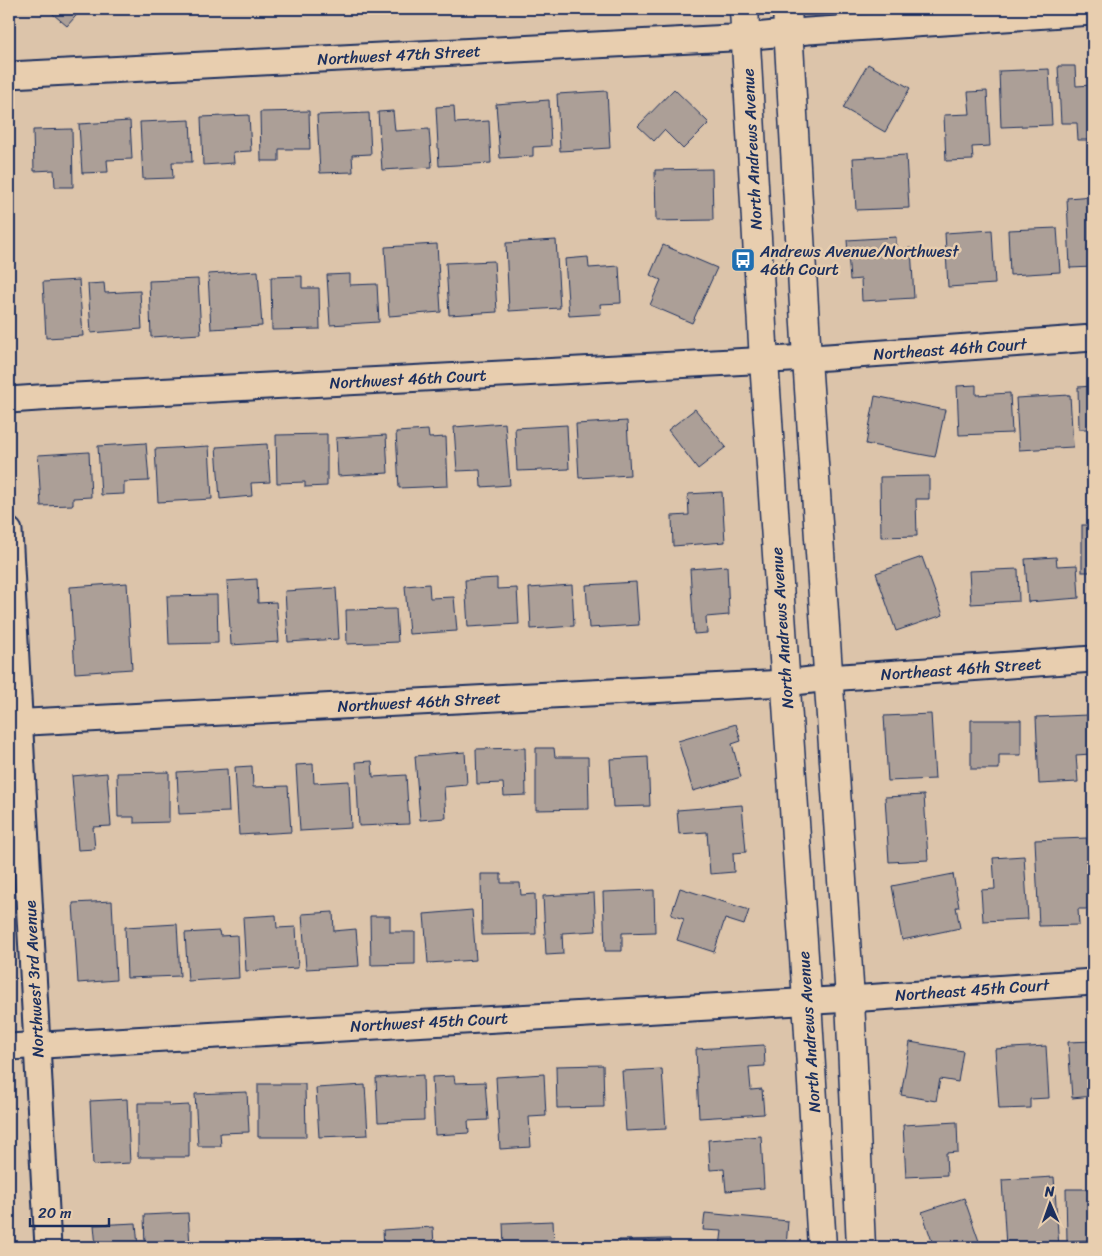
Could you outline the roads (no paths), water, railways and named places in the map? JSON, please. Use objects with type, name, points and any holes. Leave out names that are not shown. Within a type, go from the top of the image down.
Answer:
[{"type":"main road","name":"North Andrews Avenue","points":[[744,9],[764,361],[822,1247]]},
{"type":"main road","points":[[788,21],[807,358],[850,999],[860,1247]]},
{"type":"street","name":"Northwest 47th Street","points":[[9,75],[745,37],[788,21],[1093,12]]},
{"type":"street","name":"Northeast 46th Court","points":[[807,358],[1093,338]]},
{"type":"street","name":"Northwest 46th Court","points":[[9,400],[807,358]]},
{"type":"street","name":"Northwest 3rd Avenue","points":[[9,531],[14,723],[38,1045],[48,1247]]},
{"type":"street","name":"Northeast 46th Street","points":[[829,678],[1093,660]]},
{"type":"street","name":"Northwest 46th Street","points":[[14,723],[785,683],[829,678]]},
{"type":"street","name":"Northeast 45th Court","points":[[850,999],[1093,982]]},
{"type":"street","name":"Northwest 45th Court","points":[[9,1047],[850,999]]},
{"type":"place","name":"Andrews Avenue/Northwest 46th Court","points":[[743,260]]}]
